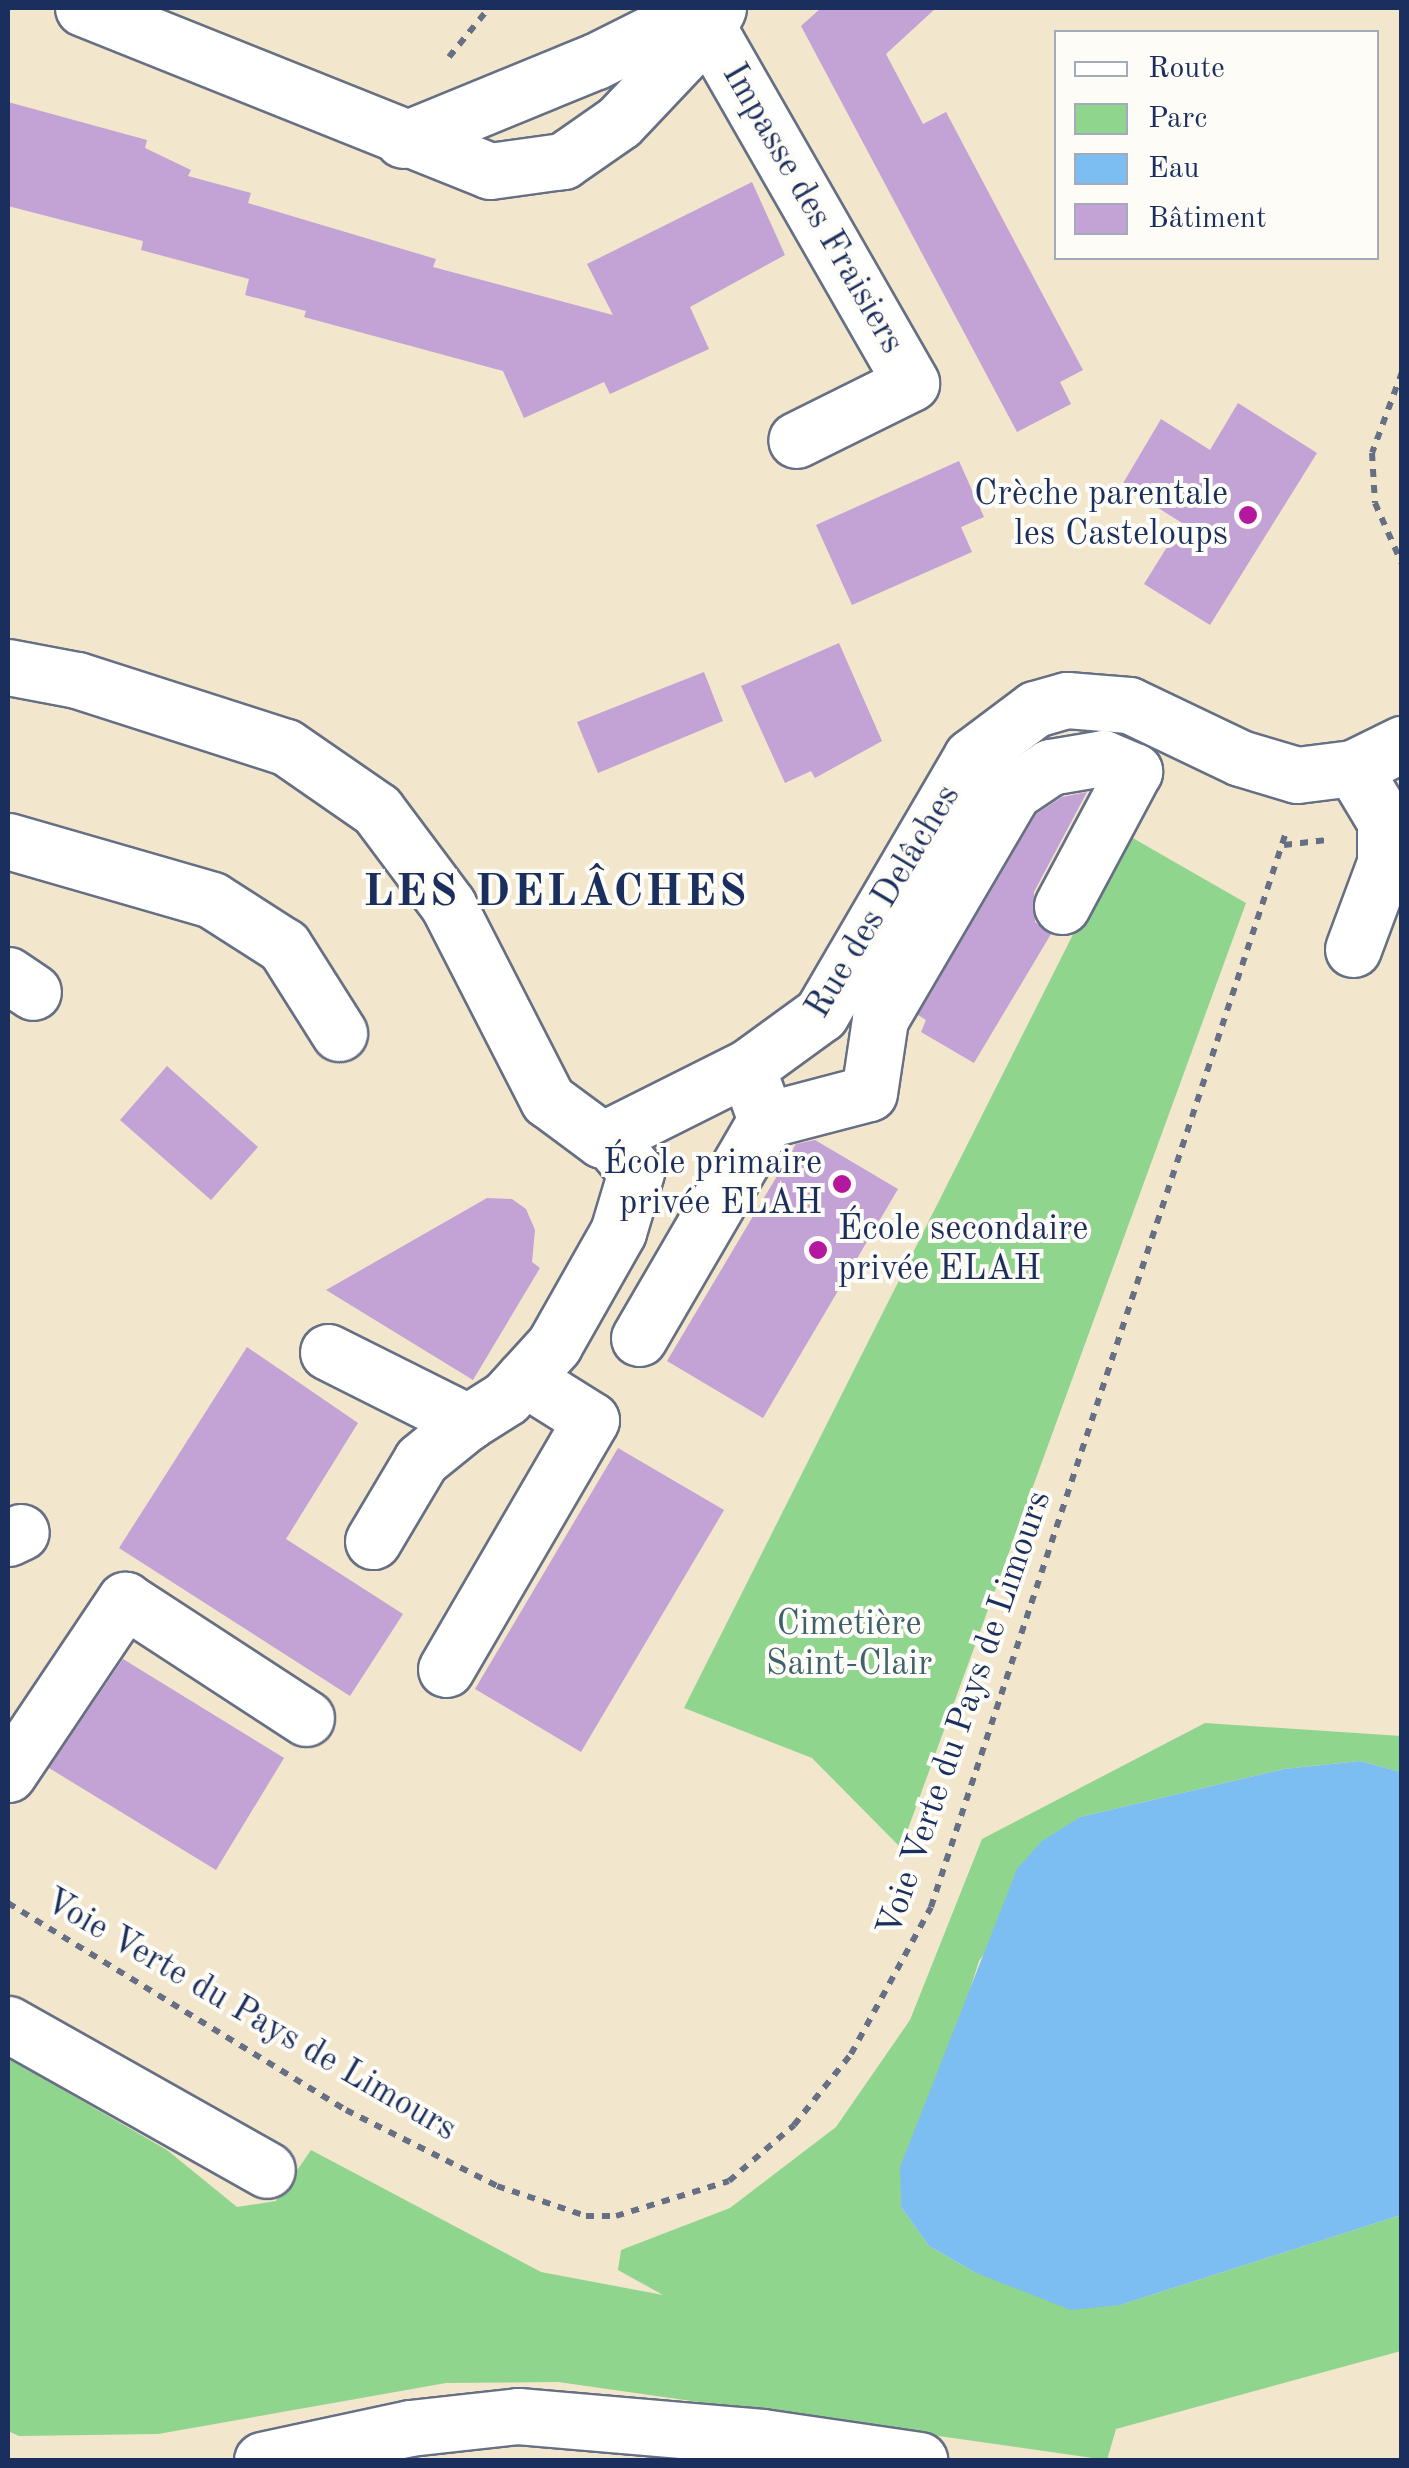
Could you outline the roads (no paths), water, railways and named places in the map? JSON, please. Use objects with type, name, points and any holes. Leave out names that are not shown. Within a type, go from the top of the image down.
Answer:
[{"type":"street","points":[[83,8],[403,140],[490,171],[562,162],[619,122],[709,14]]},
{"type":"street","points":[[403,140],[709,14]]},
{"type":"street","name":"Impasse des Fraisiers","points":[[709,14],[911,382],[796,440]]},
{"type":"street","points":[[8,667],[76,680],[286,746],[377,810],[448,905],[548,1100],[602,1140],[607,1137],[636,1172],[618,1232],[554,1345],[524,1378],[421,1460],[373,1541]]},
{"type":"street","name":"Rue des Delâches","points":[[607,1137],[748,1067],[821,1014],[972,757],[1011,721],[1068,700],[1129,705],[1240,758],[1297,775],[1353,768]]},
{"type":"street","points":[[1353,949],[1385,863],[1386,821],[1353,768],[1402,744]]},
{"type":"street","points":[[639,1338],[766,1120],[869,1093],[880,1019],[1013,792],[1050,767],[1104,758],[1134,771],[1062,906]]},
{"type":"street","points":[[8,841],[212,900],[284,946],[339,1033]]},
{"type":"street","points":[[748,1067],[766,1120]]},
{"type":"street","points":[[328,1352],[468,1422]]},
{"type":"street","points":[[446,1668],[592,1420],[524,1378]]},
{"type":"street","points":[[8,1774],[124,1600],[306,1718]]},
{"type":"street","points":[[8,2024],[267,2170]]},
{"type":"street","points":[[262,2460],[410,2428],[518,2416],[762,2437],[919,2460]]},
{"type":"water","points":[[1360,1761],[1401,1772],[1401,2215],[1120,2305],[1071,2310],[976,2273],[929,2246],[901,2207],[900,2167],[1017,1869],[1042,1841],[1080,1817],[1284,1769]]},
{"type":"place","name":"Crèche parentale les Casteloups","points":[[1248,515]]},
{"type":"place","name":"École primaire privée ELAH","points":[[842,1184]]},
{"type":"place","name":"École secondaire privée ELAH","points":[[818,1250]]},
{"type":"district","name":"LES DELÂCHES","points":[[556,894]]},
{"type":"park label","name":"Cimetière Saint-Clair","points":[[849,1645]]}]
